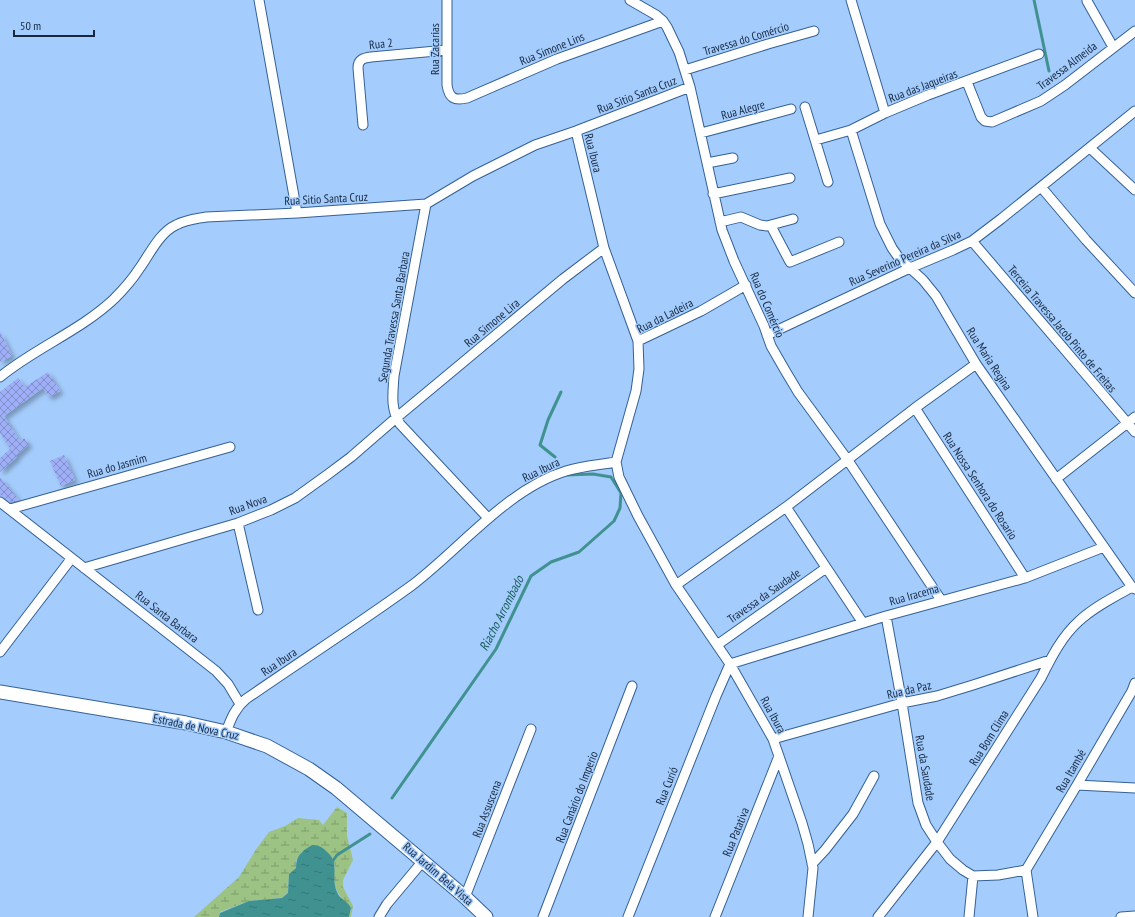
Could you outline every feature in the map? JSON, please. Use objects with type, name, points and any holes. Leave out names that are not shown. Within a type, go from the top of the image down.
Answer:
[{"type":"main road","name":"Estrada de Nova Cruz","points":[[0,692],[186,723],[226,732],[267,746],[309,770],[336,788],[390,832]]},
{"type":"main road","name":"Rua Jardim Bela Vista","points":[[390,832],[486,917]]},
{"type":"street","points":[[259,0],[298,213]]},
{"type":"street","name":"Rua Zacarias","points":[[447,0],[447,86],[451,97]]},
{"type":"street","name":"Rua do Comércio","points":[[630,0],[662,20],[671,34],[690,87],[720,222],[731,254],[768,334],[771,346],[812,411],[847,458],[941,600]]},
{"type":"street","points":[[851,0],[884,113]]},
{"type":"street","points":[[1087,1],[1113,46]]},
{"type":"street","name":"Rua Simone Lins","points":[[451,97],[456,100],[466,98],[557,59],[662,20]]},
{"type":"street","name":"Travessa do Comércio","points":[[685,70],[814,31]]},
{"type":"street","name":"Travessa Almeida","points":[[967,82],[981,118],[985,121],[992,122],[1052,94],[1113,46],[1135,31]]},
{"type":"street","name":"Rua 2","points":[[363,125],[358,68],[358,63],[360,60],[366,58],[447,50]]},
{"type":"street","name":"Rua das Jaqueiras","points":[[816,140],[851,130],[884,113],[928,95],[967,82],[1039,54]]},
{"type":"street","name":"Rua Sitio Santa Cruz","points":[[0,377],[107,305],[127,285],[161,238],[175,225],[191,219],[206,217],[298,213],[426,204],[473,176],[535,145],[576,131],[690,87]]},
{"type":"street","points":[[805,106],[828,182]]},
{"type":"street","name":"Rua Alegre","points":[[701,133],[791,109]]},
{"type":"street","name":"Rua Severino Pereira da Silva","points":[[768,334],[972,241],[1135,111]]},
{"type":"street","name":"Rua Maria Regina","points":[[851,130],[880,224],[895,253],[928,285],[936,296],[976,364],[1133,588]]},
{"type":"street","name":"Rua Ibura","points":[[576,131],[604,248],[638,341]]},
{"type":"street","points":[[1090,148],[1135,190]]},
{"type":"street","points":[[707,163],[733,158]]},
{"type":"street","points":[[713,194],[790,178]]},
{"type":"street","points":[[1041,187],[1086,240],[1135,293]]},
{"type":"street","name":"Segunda Travessa Santa Barbara","points":[[426,204],[394,376],[392,398],[396,418],[488,518]]},
{"type":"street","points":[[720,222],[740,217],[760,225],[771,226],[793,219]]},
{"type":"street","points":[[771,226],[790,262],[839,242]]},
{"type":"street","name":"Terceira Travessa Jacob Pinto de Freitas","points":[[972,241],[1135,432]]},
{"type":"street","name":"Rua Simone Lira","points":[[396,418],[564,279],[604,248]]},
{"type":"street","name":"Rua da Ladeira","points":[[616,462],[636,391],[639,369],[638,341],[696,313],[746,285]]},
{"type":"street","points":[[676,585],[786,507],[847,458],[976,364]]},
{"type":"street","name":"Rua Nossa Senhora do Rosario","points":[[915,408],[1025,578]]},
{"type":"street","points":[[1056,479],[1135,417]]},
{"type":"street","name":"Rua Nova","points":[[84,568],[238,523],[271,510],[295,498],[327,475],[351,457],[396,418]]},
{"type":"street","name":"Rua do Jasmim","points":[[10,509],[230,447]]},
{"type":"street","name":"Rua Ibura","points":[[226,732],[235,711],[240,704],[381,608],[413,584],[488,518],[532,487],[556,474],[575,468],[616,462],[619,477],[625,490],[676,585],[730,664],[773,739],[779,756]]},
{"type":"street","name":"Rua Santa Barbara","points":[[0,502],[216,671],[228,684],[240,704]]},
{"type":"street","points":[[786,507],[863,623]]},
{"type":"street","points":[[238,523],[258,610]]},
{"type":"street","name":"Rua Iracema","points":[[730,664],[886,616],[1025,578],[1104,547]]},
{"type":"street","points":[[0,652],[71,558]]},
{"type":"street","name":"Travessa da Saudade","points":[[717,645],[826,568]]},
{"type":"street","name":"Rua Bom Clima","points":[[878,917],[936,842],[1041,678],[1050,660],[1067,634],[1089,613],[1133,588]]},
{"type":"street","name":"Rua da Saudade","points":[[886,616],[918,803],[926,825],[936,842],[956,864],[973,876]]},
{"type":"street","name":"Rua da Paz","points":[[773,739],[973,686],[1050,660]]},
{"type":"street","name":"Rua Curió","points":[[628,917],[713,702],[730,664]]},
{"type":"street","name":"Rua Canário do Imperio","points":[[543,917],[632,686]]},
{"type":"street","name":"Rua Itambé","points":[[1026,870],[1134,688]]},
{"type":"street","name":"Rua Assuscena","points":[[465,897],[531,729]]},
{"type":"street","points":[[779,756],[802,823],[812,864],[808,917]]},
{"type":"street","name":"Rua Patativa","points":[[716,917],[779,756]]},
{"type":"street","points":[[812,864],[853,814],[874,776]]},
{"type":"street","points":[[1077,785],[1135,788]]},
{"type":"street","points":[[379,917],[387,904],[423,861]]},
{"type":"street","points":[[969,917],[973,876],[1026,870],[1033,917]]},
{"type":"street","points":[[1121,917],[1135,916]]},
{"type":"green space","points":[[337,807],[347,813],[347,836],[353,860],[343,880],[343,887],[353,906],[351,917],[349,917],[351,908],[342,899],[336,889],[334,878],[335,865],[302,851],[296,861],[296,868],[289,874],[288,893],[282,898],[249,901],[220,912],[219,917],[194,917],[239,877],[269,832],[285,826],[298,818],[319,820],[323,825]]},
{"type":"water","points":[[312,845],[323,848],[333,860],[335,886],[338,895],[348,903],[351,908],[349,917],[219,917],[220,913],[249,901],[282,898],[288,893],[289,874],[296,868],[298,857],[303,851]]},
{"type":"building","points":[[0,331],[12,356],[0,362]]},
{"type":"building","points":[[48,372],[60,391],[49,397],[43,388],[4,416],[20,441],[24,438],[29,444],[0,472],[0,458],[10,449],[0,433],[0,392],[18,378],[25,387]]},
{"type":"building","points":[[64,455],[75,480],[61,486],[50,461]]},
{"type":"building","points":[[0,477],[19,500],[9,502],[0,495]]},
{"type":"waterway","points":[[1034,0],[1049,71]]},
{"type":"waterway","name":"Riacho Arrombado","points":[[555,457],[540,445],[548,420],[561,392]]},
{"type":"waterway","name":"Riacho Arrombado","points":[[392,798],[496,649],[531,576],[551,562],[579,552],[614,521],[620,508],[621,493],[611,477],[593,474],[567,475]]},
{"type":"waterway","name":"Riacho Arrombado","points":[[332,862],[337,855],[370,834]]}]
